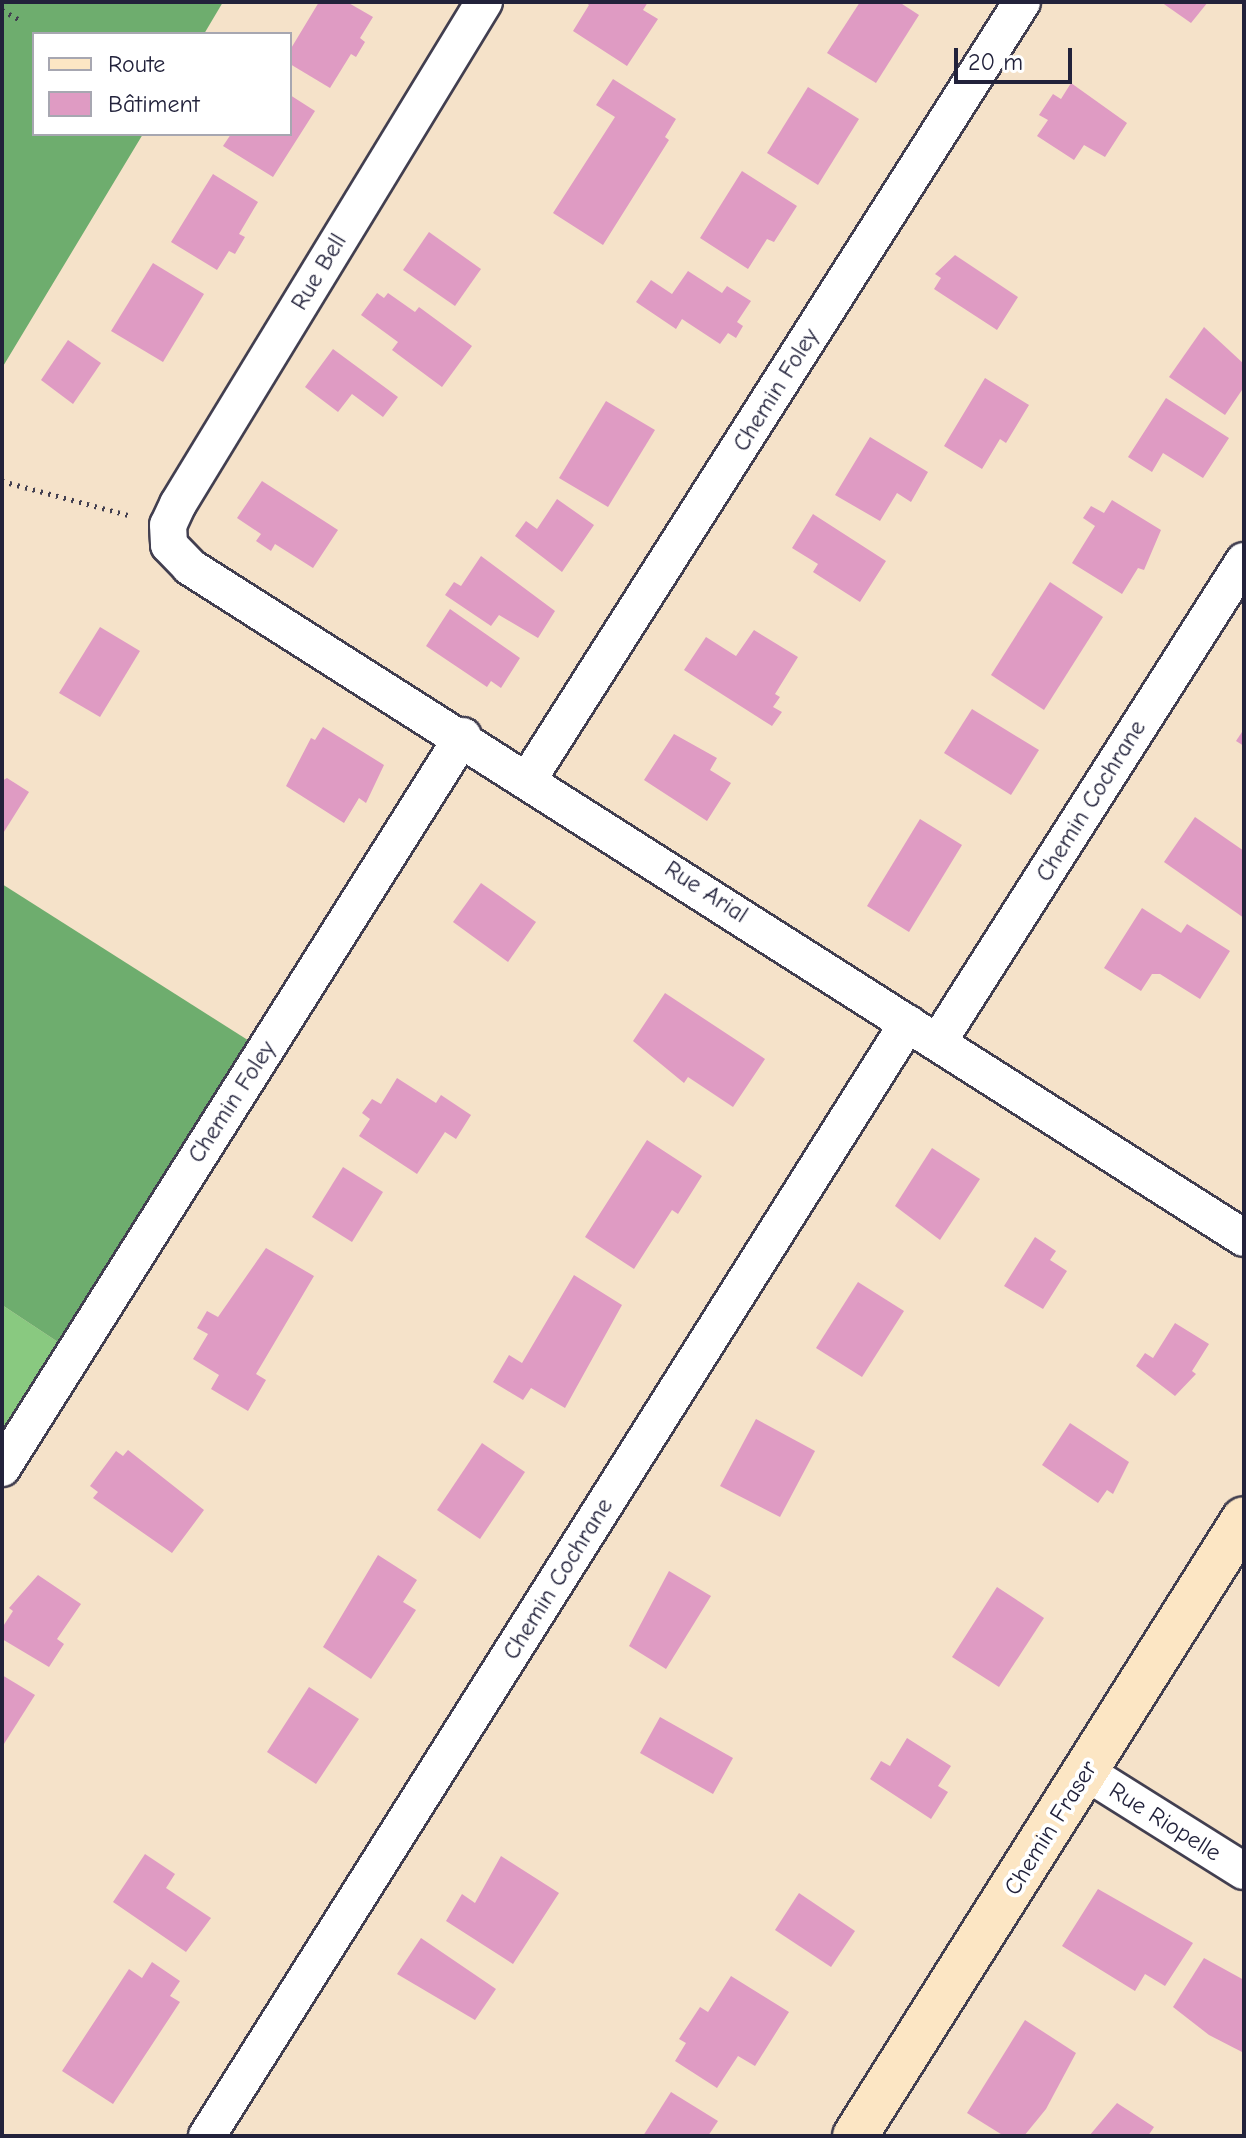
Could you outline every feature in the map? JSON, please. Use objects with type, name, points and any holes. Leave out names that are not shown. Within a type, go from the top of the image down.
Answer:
[{"type":"street","name":"Rue Bell","points":[[168,535],[484,2]]},
{"type":"street","name":"Chemin Foley","points":[[529,778],[1022,2]]},
{"type":"street","name":"Rue Arial","points":[[168,535],[190,567],[529,778],[1244,1238]]},
{"type":"street","name":"Chemin Cochrane","points":[[207,2136],[923,1032],[1244,561]]},
{"type":"street","name":"Chemin Foley","points":[[2,1468],[463,736]]},
{"type":"street","name":"Chemin Fraser","points":[[855,2136],[1244,1519]]},
{"type":"street","name":"Rue Riopelle","points":[[1086,1772],[1244,1871]]},
{"type":"path","points":[[2,10],[22,21]]},
{"type":"path","points":[[2,481],[168,535]]},
{"type":"green space","points":[[2,2],[223,2],[205,32],[32,32],[32,136],[142,136],[2,368]]},
{"type":"green space","points":[[2,884],[265,1051],[73,1352],[2,1305]]},
{"type":"green space","points":[[2,1305],[73,1352],[2,1468]]},
{"type":"building","points":[[319,2],[347,2],[373,17],[360,38],[365,42],[356,57],[351,54],[330,88],[292,65],[292,47]]},
{"type":"building","points":[[585,2],[648,2],[643,10],[658,19],[627,66],[573,31],[589,5]]},
{"type":"building","points":[[860,2],[899,2],[919,15],[876,83],[827,53]]},
{"type":"building","points":[[1161,2],[1208,2],[1191,23]]},
{"type":"building","points":[[613,79],[676,119],[665,137],[669,140],[603,245],[553,213],[615,117],[596,105]]},
{"type":"building","points":[[1071,83],[1127,123],[1105,157],[1084,145],[1074,160],[1037,136],[1048,120],[1039,115],[1053,94],[1061,99]]},
{"type":"building","points":[[808,87],[859,119],[818,185],[767,153]]},
{"type":"building","points":[[292,96],[315,111],[273,177],[223,146],[230,136],[292,136]]},
{"type":"building","points":[[742,171],[797,206],[774,242],[767,239],[748,269],[700,238]]},
{"type":"building","points":[[213,174],[258,202],[239,234],[245,237],[235,254],[229,251],[217,270],[171,242]]},
{"type":"building","points":[[429,232],[481,269],[455,306],[403,270]]},
{"type":"building","points":[[955,255],[1018,297],[997,330],[934,289],[941,278],[935,274]]},
{"type":"building","points":[[153,263],[204,294],[163,362],[111,331]]},
{"type":"building","points":[[688,271],[722,293],[727,286],[751,301],[737,322],[743,326],[736,338],[728,333],[720,344],[682,319],[676,329],[636,302],[651,280],[672,294]]},
{"type":"building","points":[[377,293],[384,298],[388,293],[415,312],[419,307],[472,346],[442,387],[392,350],[398,342],[361,315]]},
{"type":"building","points":[[1204,327],[1244,364],[1244,387],[1225,415],[1169,377]]},
{"type":"building","points":[[68,340],[101,363],[73,404],[41,380]]},
{"type":"building","points":[[333,349],[398,397],[383,417],[352,394],[338,412],[305,387]]},
{"type":"building","points":[[985,378],[1029,405],[1006,443],[1000,439],[982,469],[944,446]]},
{"type":"building","points":[[1166,398],[1229,438],[1203,478],[1163,453],[1152,472],[1128,457]]},
{"type":"building","points":[[606,401],[655,430],[608,507],[559,478]]},
{"type":"building","points":[[870,437],[928,472],[911,502],[897,493],[880,521],[835,495]]},
{"type":"building","points":[[262,481],[338,530],[313,568],[275,544],[271,551],[256,541],[261,534],[237,518]]},
{"type":"building","points":[[557,499],[594,525],[562,572],[515,536],[526,521],[537,529]]},
{"type":"building","points":[[1112,500],[1161,530],[1144,570],[1138,568],[1122,594],[1072,563],[1095,526],[1083,518],[1091,506],[1104,513]]},
{"type":"building","points":[[813,514],[886,561],[860,602],[813,572],[818,564],[792,548]]},
{"type":"building","points":[[481,556],[555,611],[538,638],[499,615],[491,626],[445,595],[454,582],[461,586]]},
{"type":"building","points":[[1050,582],[1103,617],[1044,710],[991,675]]},
{"type":"building","points":[[450,609],[520,658],[501,688],[491,681],[487,687],[426,646]]},
{"type":"building","points":[[100,627],[140,651],[100,717],[59,693]]},
{"type":"building","points":[[754,630],[798,657],[775,694],[780,697],[773,707],[782,712],[772,726],[684,670],[706,637],[736,656]]},
{"type":"building","points":[[972,709],[1039,750],[1011,795],[944,753]]},
{"type":"building","points":[[323,727],[384,765],[366,803],[359,798],[344,823],[286,786],[311,738],[315,740]]},
{"type":"building","points":[[1244,729],[1244,746],[1236,741]]},
{"type":"building","points":[[674,734],[717,758],[710,770],[731,783],[707,821],[644,780]]},
{"type":"building","points":[[7,778],[29,792],[2,835],[2,781]]},
{"type":"building","points":[[1195,817],[1244,851],[1244,918],[1164,862]]},
{"type":"building","points":[[920,819],[962,845],[909,932],[867,906]]},
{"type":"building","points":[[481,883],[536,922],[508,962],[453,922]]},
{"type":"building","points":[[1142,908],[1181,933],[1187,924],[1230,951],[1200,999],[1160,974],[1152,974],[1141,991],[1104,968]]},
{"type":"building","points":[[665,993],[765,1059],[733,1107],[688,1077],[684,1083],[633,1041]]},
{"type":"building","points":[[397,1078],[436,1103],[441,1095],[471,1115],[456,1139],[445,1132],[417,1174],[359,1136],[370,1119],[362,1113],[372,1099],[381,1104]]},
{"type":"building","points":[[647,1140],[702,1176],[678,1214],[672,1210],[634,1269],[585,1237]]},
{"type":"building","points":[[932,1148],[980,1179],[940,1240],[895,1206]]},
{"type":"building","points":[[343,1167],[383,1192],[352,1242],[312,1217]]},
{"type":"building","points":[[1035,1237],[1056,1251],[1050,1260],[1067,1271],[1043,1309],[1004,1286]]},
{"type":"building","points":[[266,1248],[314,1276],[256,1374],[266,1380],[248,1411],[211,1389],[219,1375],[193,1359],[208,1334],[197,1328],[207,1311],[218,1317]]},
{"type":"building","points":[[574,1275],[622,1305],[565,1408],[531,1388],[523,1400],[493,1382],[509,1355],[522,1363]]},
{"type":"building","points":[[858,1282],[904,1311],[862,1377],[816,1348]]},
{"type":"building","points":[[1175,1323],[1209,1344],[1192,1371],[1196,1374],[1175,1396],[1136,1366],[1145,1353],[1153,1358]]},
{"type":"building","points":[[756,1419],[815,1451],[780,1517],[720,1486]]},
{"type":"building","points":[[1070,1423],[1129,1462],[1113,1494],[1107,1490],[1098,1503],[1042,1465]]},
{"type":"building","points":[[482,1443],[525,1472],[480,1539],[437,1510]]},
{"type":"building","points":[[128,1450],[204,1510],[172,1553],[93,1498],[98,1492],[90,1486],[116,1451],[123,1456]]},
{"type":"building","points":[[378,1555],[417,1580],[403,1602],[416,1610],[371,1679],[323,1647]]},
{"type":"building","points":[[669,1571],[711,1596],[666,1669],[629,1646]]},
{"type":"building","points":[[38,1575],[81,1604],[57,1639],[64,1644],[49,1667],[2,1639],[2,1628],[13,1611],[9,1608]]},
{"type":"building","points":[[997,1587],[1044,1618],[999,1687],[952,1657]]},
{"type":"building","points":[[2,1675],[35,1695],[2,1747]]},
{"type":"building","points":[[309,1687],[359,1719],[316,1784],[267,1752]]},
{"type":"building","points":[[660,1717],[733,1758],[713,1794],[640,1753]]},
{"type":"building","points":[[907,1738],[951,1766],[938,1786],[948,1792],[931,1819],[870,1779],[881,1761],[890,1766]]},
{"type":"building","points":[[145,1854],[175,1874],[166,1888],[211,1918],[186,1952],[113,1902]]},
{"type":"building","points":[[501,1856],[559,1893],[513,1964],[446,1921],[462,1894],[475,1903]]},
{"type":"building","points":[[1098,1889],[1193,1943],[1165,1986],[1145,1974],[1135,1991],[1062,1946]]},
{"type":"building","points":[[799,1893],[855,1931],[831,1967],[775,1930]]},
{"type":"building","points":[[421,1938],[496,1989],[475,2020],[397,1974]]},
{"type":"building","points":[[1204,1958],[1244,1980],[1244,2053],[1209,2035],[1173,2007]]},
{"type":"building","points":[[152,1962],[180,1981],[170,1996],[180,2002],[113,2104],[62,2071],[129,1969],[142,1978]]},
{"type":"building","points":[[731,1976],[789,2012],[755,2066],[738,2056],[717,2088],[675,2061],[686,2043],[679,2039],[700,2007],[708,2012]]},
{"type":"building","points":[[1025,2020],[1076,2053],[1046,2109],[1024,2136],[1004,2136],[967,2113]]},
{"type":"building","points":[[671,2092],[718,2121],[708,2136],[643,2136]]},
{"type":"building","points":[[1117,2103],[1154,2127],[1148,2136],[1089,2136]]}]
